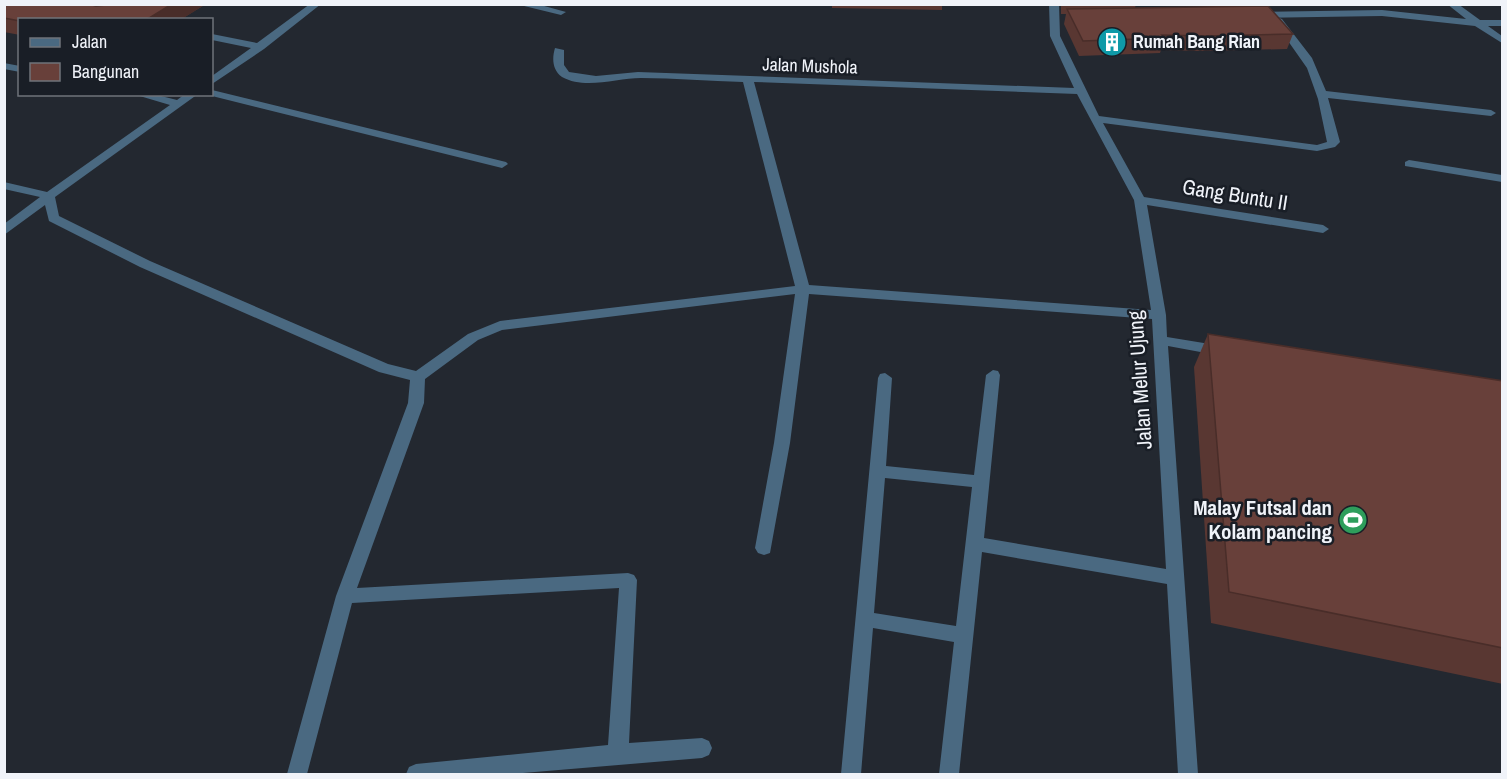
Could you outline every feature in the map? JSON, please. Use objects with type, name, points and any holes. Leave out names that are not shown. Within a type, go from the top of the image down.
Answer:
[{"type":"street","points":[[213,80],[317,4]]},
{"type":"street","points":[[520,4],[561,12]]},
{"type":"street","name":"Jalan Melur Ujung","points":[[1054,4],[1059,19],[1055,36],[1059,50],[1140,200],[1159,315],[1188,774]]},
{"type":"street","points":[[1451,4],[1503,39]]},
{"type":"street","points":[[1251,15],[1382,13],[1478,23],[1503,22]]},
{"type":"street","points":[[1095,119],[1326,147],[1334,142],[1321,94],[1307,59],[1274,15]]},
{"type":"street","points":[[213,38],[260,47]]},
{"type":"street","name":"Jalan Mushola","points":[[559,50],[561,71],[572,78],[638,75],[748,81],[1082,91]]},
{"type":"street","points":[[748,81],[803,289],[782,443],[764,548]]},
{"type":"street","points":[[213,93],[502,164]]},
{"type":"street","points":[[1321,94],[1491,113]]},
{"type":"street","points":[[146,96],[179,104]]},
{"type":"street","points":[[4,231],[49,196],[190,96]]},
{"type":"street","points":[[1409,164],[1503,179]]},
{"type":"street","points":[[4,185],[49,196]]},
{"type":"street","points":[[49,196],[53,218],[135,259],[384,369],[418,376],[473,336],[500,326],[606,315],[803,289],[1159,315]]},
{"type":"street","name":"Gang Buntu II","points":[[1140,200],[1323,229]]},
{"type":"street","points":[[1160,340],[1239,354]]},
{"type":"street","points":[[948,774],[993,375]]},
{"type":"street","points":[[297,774],[345,596],[416,403],[418,376]]},
{"type":"street","points":[[851,774],[885,378]]},
{"type":"street","points":[[877,471],[980,482]]},
{"type":"street","points":[[975,544],[1175,578]]},
{"type":"street","points":[[345,596],[628,580],[618,754]]},
{"type":"street","points":[[864,619],[964,636]]},
{"type":"street","points":[[416,774],[702,748]]},
{"type":"building","points":[[4,4],[88,4],[96,6],[172,4],[149,18],[18,18],[18,21],[4,18]]},
{"type":"building","points":[[1268,6],[1293,34],[1162,35],[1165,38],[1083,41],[1067,9]]},
{"type":"building","name":"Malay Futsal dan Kolam pancing","points":[[1208,334],[1503,381],[1503,648],[1229,592]]},
{"type":"place","name":"Rumah Bang Rian","points":[[1112,42]]},
{"type":"place","name":"Malay Futsal dan Kolam pancing","points":[[1353,520]]}]
